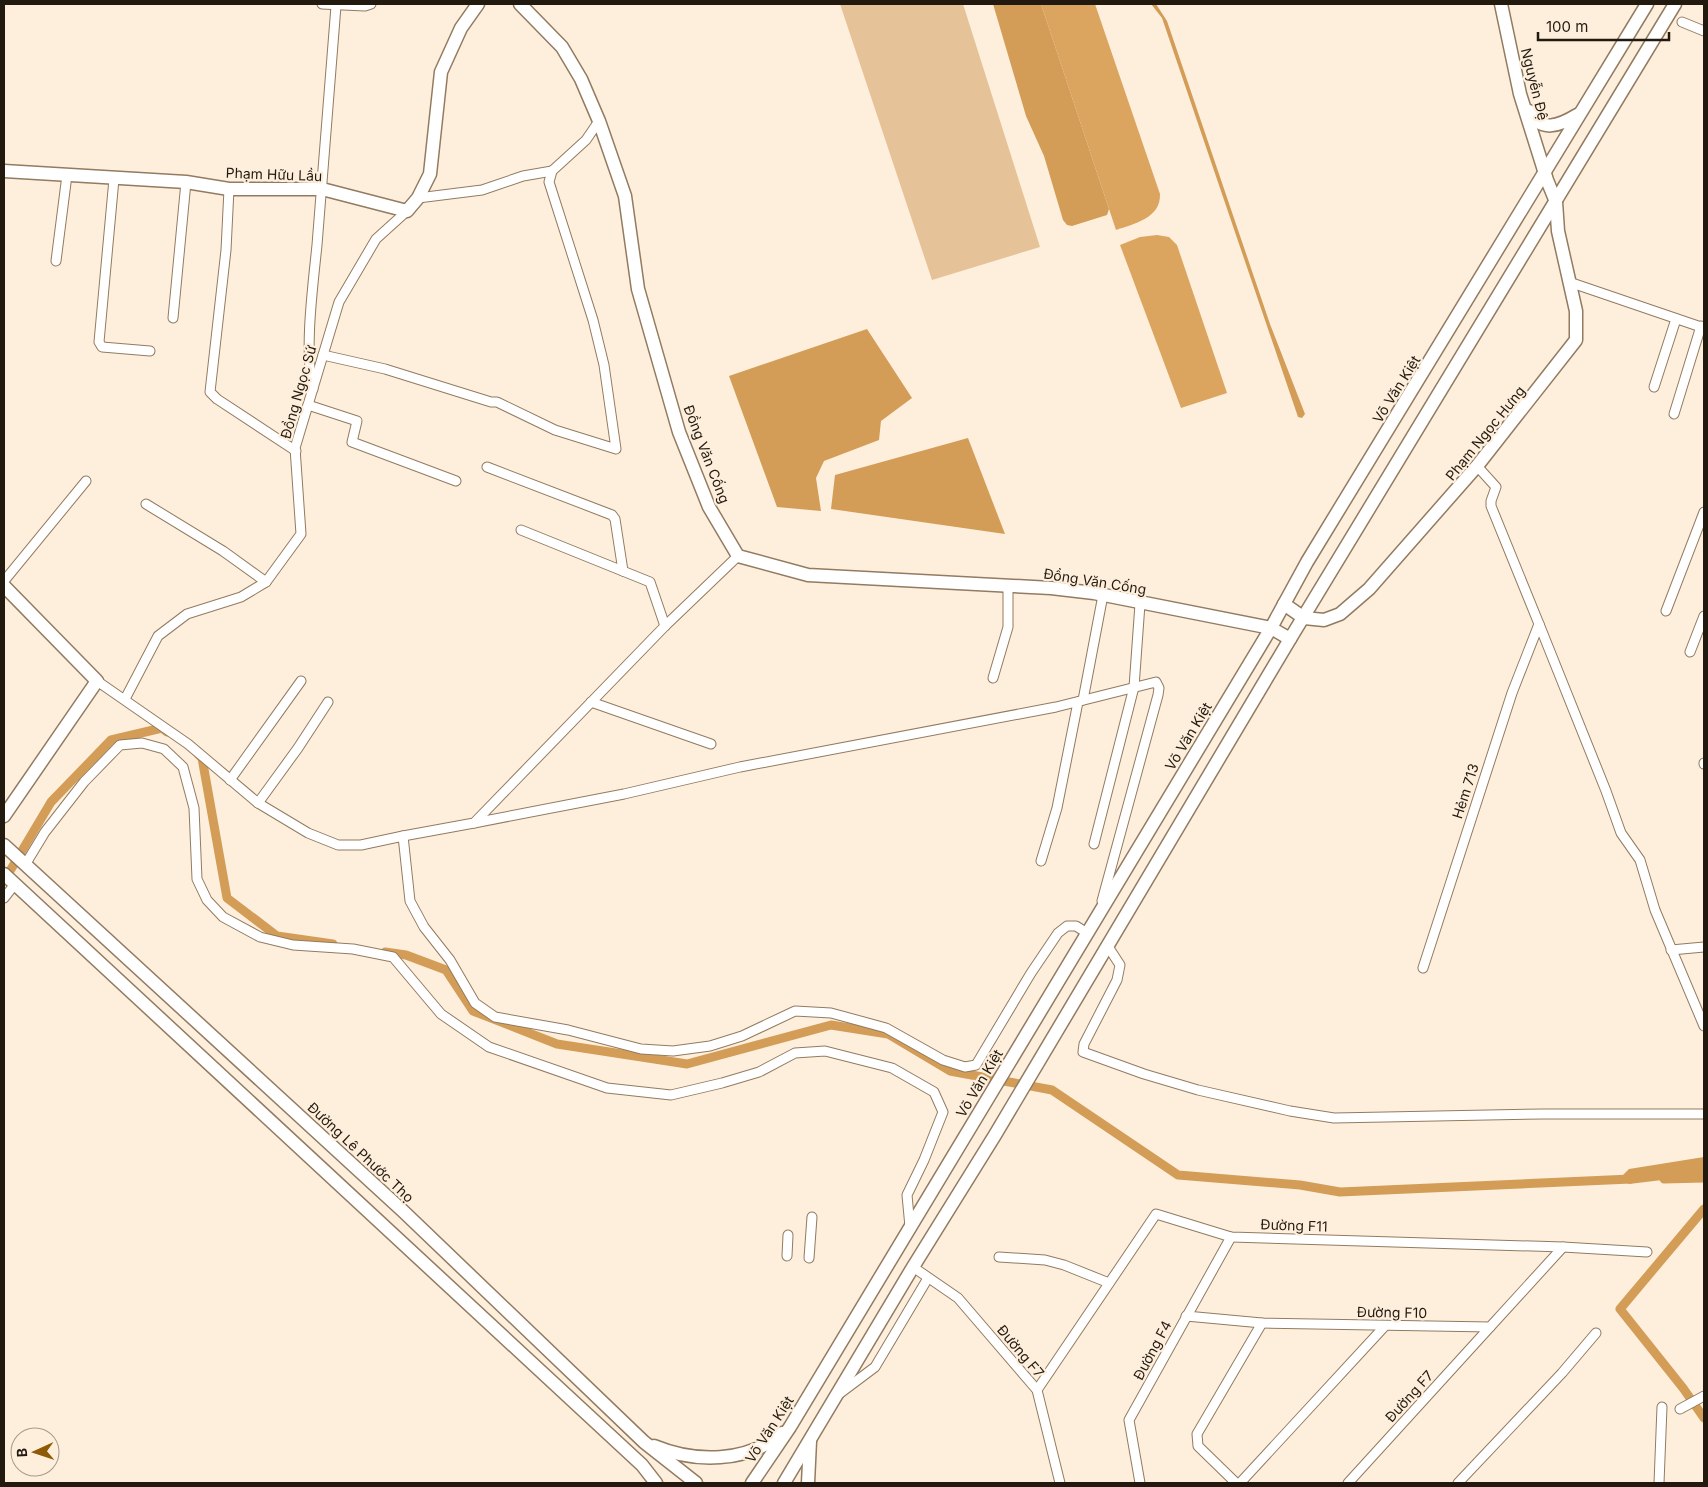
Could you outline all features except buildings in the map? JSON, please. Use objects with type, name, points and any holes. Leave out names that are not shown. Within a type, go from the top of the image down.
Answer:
[{"type":"street","points":[[322,4],[336,6],[368,5]]},
{"type":"street","points":[[407,210],[418,198],[430,174],[441,72],[461,28],[478,4]]},
{"type":"street","name":"Đồng Văn Cống","points":[[520,4],[562,47],[581,79],[599,121],[625,196],[638,289],[679,432],[709,506],[738,556],[808,575],[1051,588],[1103,595],[1140,604],[1270,628],[1290,639]]},
{"type":"street","name":"Nguyễn Đệ","points":[[1501,4],[1520,94],[1556,202]]},
{"type":"street","name":"Võ Văn Kiệt","points":[[752,1483],[790,1427],[1270,628],[1307,562],[1647,4]]},
{"type":"street","points":[[784,1483],[912,1267],[995,1135],[1290,639],[1675,4]]},
{"type":"street","points":[[313,390],[309,358],[336,6]]},
{"type":"street","points":[[1682,22],[1704,31]]},
{"type":"street","points":[[1520,94],[1539,124],[1549,127],[1563,124],[1579,114]]},
{"type":"street","points":[[323,355],[385,369],[491,402],[497,402],[555,430],[616,449],[604,365],[593,320],[552,197],[549,182],[552,171],[586,140],[599,121]]},
{"type":"street","name":"Phạm Hữu Lầu","points":[[4,170],[67,176],[186,182],[228,190],[322,189],[407,210]]},
{"type":"street","points":[[418,198],[482,190],[523,176],[552,171]]},
{"type":"street","points":[[56,261],[67,176]]},
{"type":"street","points":[[114,179],[99,342],[102,348],[150,351]]},
{"type":"street","points":[[173,318],[186,182]]},
{"type":"street","points":[[228,190],[226,250],[219,330],[214,350],[210,392],[217,400],[296,451]]},
{"type":"street","name":"Phạm Ngọc Hưng","points":[[1304,618],[1324,620],[1340,614],[1369,589],[1477,466],[1576,340],[1576,311],[1558,231],[1556,202]]},
{"type":"street","name":"Đồng Ngọc Sứ","points":[[125,699],[158,636],[188,614],[241,597],[266,582],[301,534],[296,451],[339,302],[376,239],[407,210]]},
{"type":"street","points":[[1570,282],[1702,327],[1674,414]]},
{"type":"street","points":[[1654,387],[1676,318]]},
{"type":"street","points":[[308,405],[357,421],[352,442],[456,482]]},
{"type":"street","points":[[1477,466],[1496,487],[1491,506],[1625,842],[1640,860],[1655,910],[1704,1026]]},
{"type":"street","points":[[487,467],[612,515],[615,519],[623,570]]},
{"type":"street","points":[[4,581],[86,482]]},
{"type":"street","points":[[146,504],[223,550],[266,582]]},
{"type":"street","points":[[1666,611],[1704,512]]},
{"type":"street","points":[[521,530],[650,582],[665,626]]},
{"type":"street","points":[[474,823],[665,626],[738,556]]},
{"type":"street","points":[[4,586],[97,680],[188,744],[258,803],[308,833],[338,845],[361,845],[624,794],[740,767],[1081,701],[1156,682],[1159,688],[1158,695],[1100,912]]},
{"type":"street","points":[[993,678],[1008,627],[1008,586]]},
{"type":"street","points":[[1041,861],[1058,808],[1103,595]]},
{"type":"street","points":[[1094,844],[1134,687],[1140,604]]},
{"type":"street","points":[[1284,604],[1304,618]]},
{"type":"street","points":[[1690,652],[1704,616]]},
{"type":"street","name":"Hẻm 713","points":[[1423,968],[1512,693],[1538,624]]},
{"type":"street","points":[[4,816],[97,680]]},
{"type":"street","points":[[230,780],[301,682]]},
{"type":"street","points":[[258,803],[298,748],[328,702]]},
{"type":"street","points":[[591,702],[711,744]]},
{"type":"street","points":[[24,864],[45,832],[84,782],[120,745],[142,743],[164,749],[183,767],[194,808],[197,879],[207,900],[223,917],[260,937],[293,945],[353,950],[393,957],[441,1014],[489,1047],[607,1088],[671,1095],[758,1072],[795,1053],[825,1051],[892,1068],[934,1092],[943,1112],[924,1160],[907,1195],[910,1227]]},
{"type":"street","points":[[403,836],[410,900],[424,927],[450,960],[475,1003],[495,1017],[568,1030],[641,1049],[673,1052],[710,1046],[742,1036],[795,1011],[831,1013],[886,1028],[943,1060],[965,1067],[976,1065],[1058,934],[1067,926],[1076,926],[1087,933]]},
{"type":"street","name":"Đường Lê Phước Thọ","points":[[8,849],[404,1212],[644,1442],[696,1483]]},
{"type":"street","points":[[4,898],[10,880],[642,1465],[656,1483]]},
{"type":"street","points":[[1107,945],[1120,965],[1117,980],[1084,1044],[1083,1052],[1144,1074],[1189,1087],[1290,1111],[1334,1118],[1544,1114],[1704,1114]]},
{"type":"street","points":[[1671,950],[1704,947]]},
{"type":"street","name":"Đường F11","points":[[1037,1390],[1156,1214],[1230,1237],[1563,1247],[1646,1252]]},
{"type":"street","points":[[809,1258],[812,1217]]},
{"type":"street","points":[[787,1256],[788,1235]]},
{"type":"street","name":"Đường F4","points":[[1140,1483],[1129,1420],[1230,1237]]},
{"type":"street","points":[[1490,1327],[1563,1247]]},
{"type":"street","points":[[998,1257],[1045,1260],[1064,1265],[1109,1283]]},
{"type":"street","name":"Đường F7","points":[[912,1267],[958,1298],[1037,1390],[1060,1483]]},
{"type":"street","points":[[835,1398],[875,1367],[928,1278]]},
{"type":"street","name":"Đường F10","points":[[1186,1316],[1262,1323],[1384,1327],[1490,1327]]},
{"type":"street","points":[[1262,1323],[1197,1434],[1198,1446],[1238,1483],[1384,1327]]},
{"type":"street","name":"Đường F7","points":[[1348,1483],[1490,1327]]},
{"type":"street","points":[[1458,1483],[1562,1373],[1596,1333]]},
{"type":"street","points":[[1680,1408],[1704,1396]]},
{"type":"street","points":[[1658,1483],[1662,1407]]},
{"type":"street","points":[[644,1442],[666,1451],[713,1458],[756,1450],[772,1442],[790,1427]]},
{"type":"street","points":[[808,1483],[810,1439]]},
{"type":"street","points":[[642,1465],[649,1483]]},
{"type":"shaded area","points":[[840,4],[963,4],[1040,247],[932,280]]},
{"type":"shaded area","points":[[993,4],[1041,4],[1109,209],[1107,215],[1072,226],[1067,225],[1063,220],[1044,156],[1026,116]]},
{"type":"shaded area","points":[[1041,4],[1095,4],[1160,194],[1156,209],[1145,219],[1116,230]]},
{"type":"shaded area","points":[[1151,4],[1156,4],[1167,21],[1270,324],[1305,414],[1302,418],[1298,417],[1162,18]]},
{"type":"shaded area","points":[[1157,235],[1169,237],[1177,245],[1227,393],[1181,408],[1120,245],[1140,237]]},
{"type":"shaded area","points":[[867,329],[912,398],[881,421],[879,440],[824,461],[816,478],[821,511],[777,507],[729,376]]},
{"type":"shaded area","points":[[968,438],[1005,534],[831,509],[835,475]]},
{"type":"shaded area","points":[[1704,1157],[1704,1175],[1629,1184],[1619,1179],[1629,1169]]},
{"type":"waterway","points":[[4,881],[51,802],[111,740],[162,728],[167,732]]},
{"type":"waterway","points":[[198,754],[202,758],[227,898],[277,936],[333,944]]},
{"type":"waterway","points":[[385,952],[406,955],[446,970],[473,1011],[557,1044],[687,1064],[831,1025],[888,1034],[950,1071],[1052,1090],[1178,1175],[1300,1185],[1340,1192],[1631,1179]]},
{"type":"waterway","points":[[1664,1179],[1704,1178]]},
{"type":"waterway","points":[[1704,1209],[1620,1309],[1683,1388],[1704,1418]]}]
